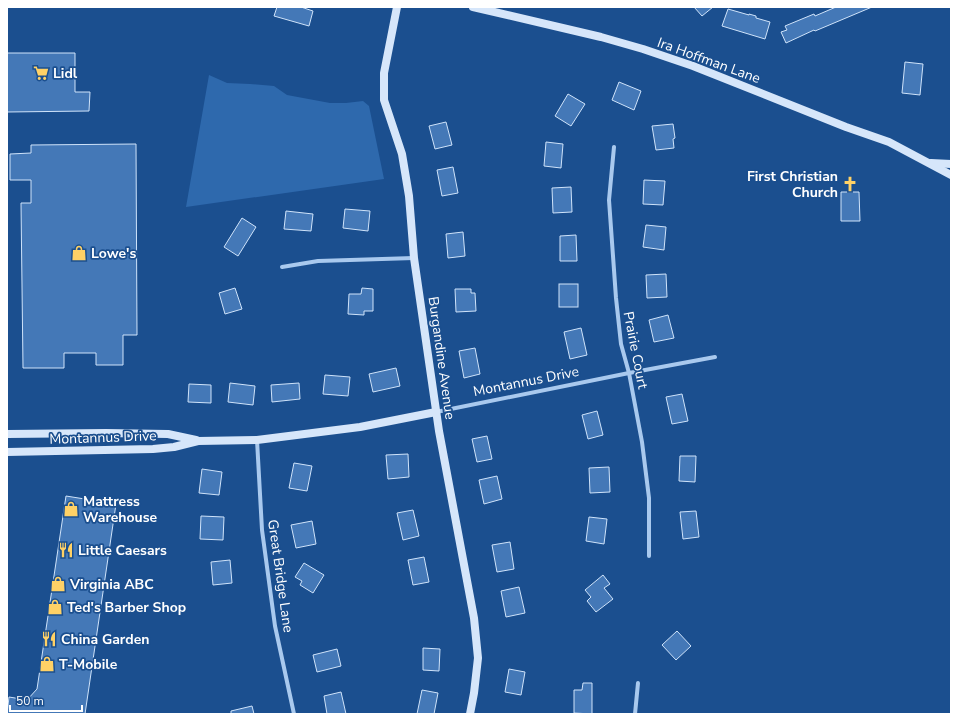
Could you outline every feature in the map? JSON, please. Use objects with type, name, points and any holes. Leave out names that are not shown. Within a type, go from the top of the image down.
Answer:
[{"type":"street","name":"Burgandine Avenue","points":[[397,7],[384,72],[384,100],[402,154],[409,196],[414,258],[440,439],[474,618],[478,658],[470,714]]},
{"type":"street","name":"Ira Hoffman Lane","points":[[473,7],[601,37],[693,66],[846,127],[889,142],[951,175]]},
{"type":"street","name":"Prairie Court","points":[[614,147],[609,200],[616,298],[621,344],[629,373],[642,442],[648,498],[649,556]]},
{"type":"street","name":"Ira Hoffman Lane","points":[[928,162],[951,164]]},
{"type":"street","points":[[282,267],[318,261],[414,258]]},
{"type":"street","name":"Montannus Drive","points":[[7,452],[153,449],[174,447],[198,441],[257,440],[360,427],[715,357]]},
{"type":"street","name":"Montannus Drive","points":[[7,434],[168,434],[198,441]]},
{"type":"street","name":"Great Bridge Lane","points":[[257,440],[262,530],[275,626],[294,714]]},
{"type":"street","points":[[635,714],[638,683]]},
{"type":"shaded area","points":[[209,75],[227,83],[274,86],[287,95],[330,103],[363,101],[369,106],[384,179],[186,207]]},
{"type":"building","points":[[277,7],[301,7],[313,11],[309,26],[274,16]]},
{"type":"building","points":[[694,7],[713,7],[702,16]]},
{"type":"building","points":[[836,7],[872,7],[786,43],[781,32],[787,30],[785,26]]},
{"type":"building","points":[[728,9],[756,16],[756,18],[770,22],[765,39],[722,26]]},
{"type":"building","name":"Lidl","points":[[7,53],[75,53],[75,92],[90,92],[89,111],[7,112]]},
{"type":"building","points":[[905,62],[923,64],[920,95],[902,93]]},
{"type":"building","points":[[619,82],[641,91],[634,110],[612,100]]},
{"type":"building","points":[[568,94],[585,104],[571,126],[555,116]]},
{"type":"building","points":[[446,122],[452,145],[435,149],[429,126]]},
{"type":"building","points":[[673,124],[675,138],[673,139],[674,148],[656,150],[652,126]]},
{"type":"building","points":[[546,142],[563,144],[561,168],[544,166]]},
{"type":"building","name":"Lowe's","points":[[136,144],[137,335],[123,335],[123,365],[96,365],[96,353],[64,353],[64,368],[23,368],[21,203],[31,203],[31,180],[10,180],[10,154],[31,153],[31,145]]},
{"type":"building","points":[[453,167],[458,193],[442,196],[437,170]]},
{"type":"building","points":[[644,180],[665,181],[663,205],[643,204]]},
{"type":"building","points":[[571,187],[572,212],[553,213],[552,188]]},
{"type":"building","points":[[841,192],[859,192],[860,221],[841,221]]},
{"type":"building","points":[[345,209],[370,211],[368,231],[343,228]]},
{"type":"building","points":[[286,211],[313,214],[311,231],[284,229]]},
{"type":"building","points":[[242,218],[256,227],[238,256],[224,247]]},
{"type":"building","points":[[646,225],[666,227],[664,250],[643,247]]},
{"type":"building","points":[[463,232],[465,256],[448,258],[446,234]]},
{"type":"building","points":[[576,235],[577,261],[560,261],[560,236]]},
{"type":"building","points":[[666,274],[667,297],[647,298],[646,275]]},
{"type":"building","points":[[559,284],[578,284],[578,307],[559,307]]},
{"type":"building","points":[[235,288],[242,309],[225,314],[219,293]]},
{"type":"building","points":[[362,288],[373,289],[373,311],[364,311],[364,315],[348,314],[349,294],[361,294]]},
{"type":"building","points":[[455,289],[471,289],[471,293],[475,293],[476,311],[456,312]]},
{"type":"building","points":[[668,315],[674,338],[654,342],[649,320]]},
{"type":"building","points":[[581,328],[587,355],[570,359],[564,332]]},
{"type":"building","points":[[475,348],[480,374],[464,378],[459,351]]},
{"type":"building","points":[[396,368],[400,386],[373,392],[369,374]]},
{"type":"building","points":[[325,375],[350,377],[348,396],[323,394]]},
{"type":"building","points":[[230,383],[255,386],[253,405],[228,402]]},
{"type":"building","points":[[299,383],[300,399],[272,402],[271,385]]},
{"type":"building","points":[[189,384],[211,385],[211,403],[188,402]]},
{"type":"building","points":[[682,394],[688,421],[672,424],[666,397]]},
{"type":"building","points":[[597,411],[603,435],[588,439],[582,415]]},
{"type":"building","points":[[487,436],[492,459],[477,462],[472,439]]},
{"type":"building","points":[[408,454],[409,477],[388,479],[386,455]]},
{"type":"building","points":[[680,456],[696,456],[695,482],[679,481]]},
{"type":"building","points":[[294,463],[312,466],[307,491],[289,488]]},
{"type":"building","points":[[609,467],[610,492],[590,493],[589,468]]},
{"type":"building","points":[[202,469],[222,472],[219,495],[199,493]]},
{"type":"building","points":[[497,476],[502,499],[484,504],[479,480]]},
{"type":"building","points":[[66,496],[116,504],[85,714],[7,714],[9,697],[27,700],[37,689]]},
{"type":"building","points":[[413,510],[419,536],[403,540],[397,513]]},
{"type":"building","points":[[696,511],[699,537],[683,539],[680,512]]},
{"type":"building","points":[[201,516],[224,517],[223,540],[200,539]]},
{"type":"building","points":[[589,517],[607,519],[604,544],[586,541]]},
{"type":"building","points":[[312,521],[316,544],[296,548],[291,525]]},
{"type":"building","points":[[510,542],[514,569],[497,572],[492,545]]},
{"type":"building","points":[[424,557],[429,582],[413,585],[408,560]]},
{"type":"building","points":[[230,560],[232,583],[213,585],[211,562]]},
{"type":"building","points":[[304,563],[324,575],[313,593],[300,585],[302,581],[295,577]]},
{"type":"building","points":[[603,575],[610,584],[604,588],[613,599],[596,612],[587,601],[591,597],[585,590]]},
{"type":"building","points":[[519,587],[525,613],[506,617],[501,591]]},
{"type":"building","points":[[677,631],[691,646],[676,660],[662,645]]},
{"type":"building","points":[[423,648],[440,649],[439,671],[423,670]]},
{"type":"building","points":[[337,649],[341,666],[317,672],[313,655]]},
{"type":"building","points":[[509,669],[525,672],[521,695],[505,692]]},
{"type":"building","points":[[583,683],[592,683],[592,714],[574,713],[574,690],[582,690]]},
{"type":"building","points":[[422,690],[438,693],[434,714],[417,714]]},
{"type":"building","points":[[341,692],[346,714],[327,714],[324,696]]},
{"type":"building","points":[[252,706],[254,714],[231,714],[231,711]]},
{"type":"place","name":"Lidl","points":[[41,73]]},
{"type":"place","name":"First Christian Church","points":[[850,184]]},
{"type":"place","name":"Lowe's","points":[[79,253]]},
{"type":"place","name":"Mattress Warehouse","points":[[71,509]]},
{"type":"place","name":"Little Caesars","points":[[66,550]]},
{"type":"place","name":"Virginia ABC","points":[[58,584]]},
{"type":"place","name":"Ted's Barber Shop","points":[[55,607]]},
{"type":"place","name":"China Garden","points":[[49,639]]},
{"type":"place","name":"T-Mobile","points":[[47,664]]}]
